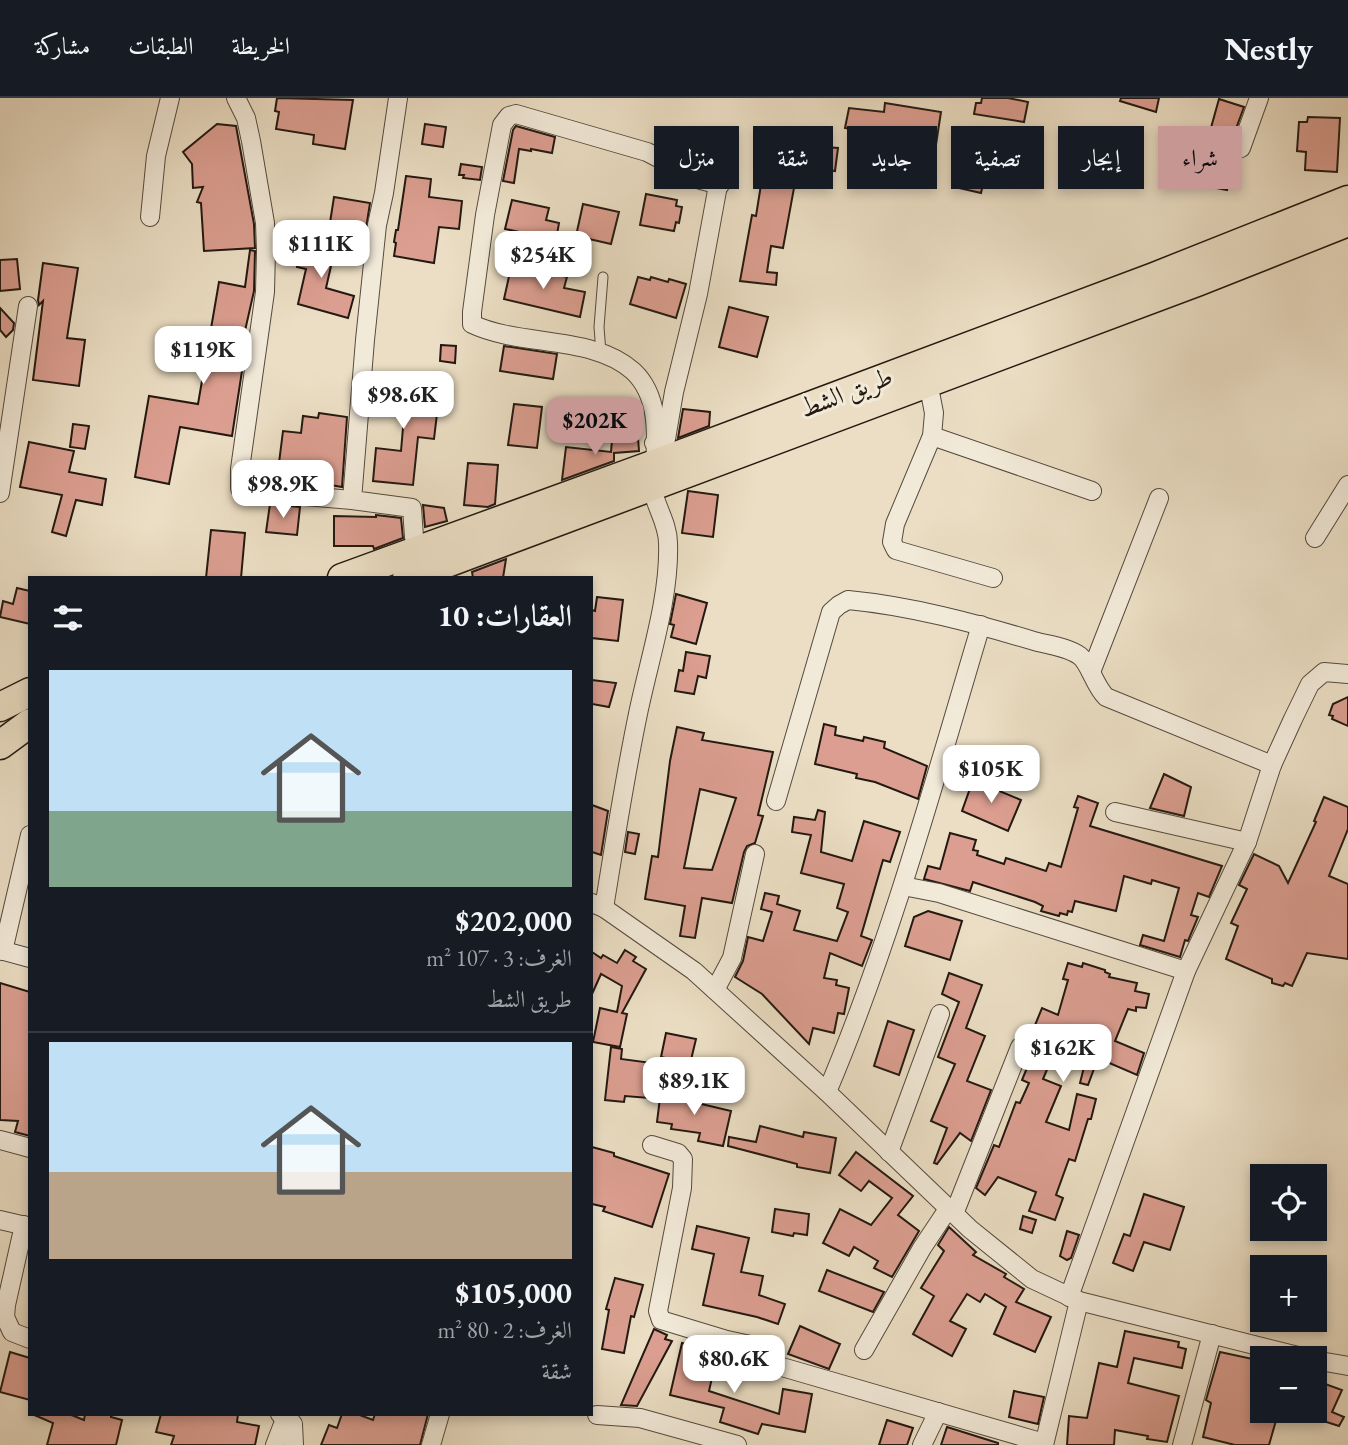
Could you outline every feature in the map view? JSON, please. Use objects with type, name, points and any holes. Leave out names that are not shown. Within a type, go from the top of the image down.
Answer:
[{"type":"highway","name":"طريق الشط","points":[[347,576],[654,465],[1154,277],[1348,200]]},
{"type":"highway","name":"طريق الشط","points":[[411,576],[654,465],[928,382],[1184,287],[1348,222]]},
{"type":"highway","points":[[0,707],[28,693]]},
{"type":"highway","points":[[0,746],[28,725]]},
{"type":"street","points":[[150,217],[156,156],[170,98]]},
{"type":"street","points":[[236,98],[246,118],[251,141],[265,223],[266,251],[265,292],[240,488],[247,491],[412,508],[414,537],[418,549]]},
{"type":"street","points":[[352,500],[376,236],[398,98]]},
{"type":"street","points":[[1242,145],[1259,98]]},
{"type":"street","points":[[654,156],[516,114],[509,116],[502,125],[485,215],[472,312],[472,324],[497,333],[601,354],[620,361],[635,373],[649,393],[656,425],[654,465],[668,541],[666,572],[598,905],[694,971],[827,1092],[951,1212],[1032,1279],[1074,1299],[1259,1346]]},
{"type":"street","points":[[654,465],[666,439],[719,189]]},
{"type":"street","points":[[0,493],[29,306]]},
{"type":"street","points":[[928,382],[934,413],[932,436],[895,524],[892,542],[897,550],[993,578]]},
{"type":"street","points":[[932,436],[1092,491]]},
{"type":"street","points":[[1315,538],[1348,485]]},
{"type":"street","points":[[1091,672],[1160,498]]},
{"type":"street","points":[[776,801],[831,612],[848,600],[981,625],[1080,656],[1091,672],[1096,687],[1106,697],[1272,765]]},
{"type":"street","points":[[827,1092],[850,1037],[903,886],[981,625]]},
{"type":"street","points":[[652,1145],[678,1153],[683,1159],[682,1188],[658,1311],[661,1320],[755,1346],[768,1362],[782,1367],[1044,1444],[1074,1299],[1186,971],[1247,842],[1272,765],[1310,684],[1324,673],[1348,674]]},
{"type":"street","points":[[1115,812],[1247,842]]},
{"type":"street","points":[[28,843],[1,951],[28,958]]},
{"type":"street","points":[[715,990],[732,958],[755,854]]},
{"type":"street","points":[[903,886],[939,893],[1186,971]]},
{"type":"street","points":[[889,1152],[940,1014]]},
{"type":"street","points":[[864,1350],[915,1259],[951,1212],[1020,1047]]},
{"type":"street","points":[[0,1140],[28,1147]]},
{"type":"street","points":[[0,1220],[27,1226],[5,1317],[12,1332],[28,1338]]},
{"type":"street","points":[[1182,1445],[1212,1334]]},
{"type":"street","points":[[1327,1362],[1348,1366]]},
{"type":"street","points":[[922,1445],[938,1412]]},
{"type":"street","points":[[597,1415],[640,1418],[737,1445]]},
{"type":"street","points":[[275,1445],[284,1416]]},
{"type":"street","points":[[285,1416],[293,1424],[294,1445]]},
{"type":"street","points":[[431,1445],[439,1416]]},
{"type":"lane","points":[[601,354],[599,327],[603,277]]},
{"type":"building","points":[[277,98],[353,100],[345,149],[313,144],[314,135],[276,129],[279,112],[275,111]]},
{"type":"building","points":[[982,98],[1008,98],[1028,102],[1024,122],[974,114],[976,103],[981,103]]},
{"type":"building","points":[[1121,98],[1159,98],[1156,112],[1120,101]]},
{"type":"building","points":[[1219,99],[1244,107],[1237,126],[1211,126]]},
{"type":"building","points":[[885,103],[941,112],[937,138],[937,126],[845,128],[849,108],[884,112]]},
{"type":"building","points":[[1308,117],[1340,118],[1337,172],[1305,170],[1306,152],[1297,151],[1299,122],[1307,122]]},
{"type":"building","points":[[217,124],[236,126],[254,224],[255,248],[204,251],[201,203],[197,202],[203,187],[193,188],[192,164],[183,152]]},
{"type":"building","points":[[425,124],[446,127],[443,147],[422,144]]},
{"type":"building","points":[[516,126],[555,137],[552,153],[519,149],[514,183],[503,181]]},
{"type":"building","points":[[833,148],[838,148],[833,171]]},
{"type":"building","points":[[461,164],[482,167],[480,180],[459,175]]},
{"type":"building","points":[[406,176],[431,179],[429,197],[462,201],[459,229],[439,227],[434,263],[394,256]]},
{"type":"building","points":[[760,189],[794,189],[783,248],[771,246],[767,272],[777,273],[776,285],[740,281],[752,215],[756,216]]},
{"type":"building","points":[[963,189],[982,189],[981,193]]},
{"type":"building","points":[[646,194],[677,200],[676,206],[682,207],[679,223],[676,222],[674,231],[640,225]]},
{"type":"building","points":[[334,197],[370,203],[365,235],[329,229]]},
{"type":"building","points":[[512,200],[549,208],[546,220],[559,223],[556,240],[505,229]]},
{"type":"building","points":[[583,204],[619,212],[611,244],[576,236]]},
{"type":"building","points":[[303,238],[336,244],[326,288],[354,296],[348,318],[298,304],[306,269],[297,267]]},
{"type":"building","points":[[250,250],[255,251],[254,291],[242,344],[246,345],[232,436],[180,427],[169,484],[135,477],[149,396],[198,404],[219,282],[245,287]]},
{"type":"building","points":[[17,259],[20,289],[0,291],[0,260]]},
{"type":"building","points":[[43,263],[78,268],[67,338],[85,340],[79,386],[33,380],[43,301],[39,305]]},
{"type":"building","points":[[512,263],[567,277],[564,288],[585,292],[580,317],[504,299]]},
{"type":"building","points":[[638,277],[650,280],[651,277],[668,282],[669,279],[686,284],[676,318],[630,304]]},
{"type":"building","points":[[729,307],[768,317],[757,357],[719,347]]},
{"type":"building","points":[[0,308],[14,323],[13,330],[6,337],[0,330]]},
{"type":"building","points":[[441,345],[456,346],[455,363],[440,361]]},
{"type":"building","points":[[504,346],[557,354],[553,379],[500,371]]},
{"type":"building","points":[[373,381],[400,384],[399,392],[439,397],[434,439],[418,437],[413,485],[373,481],[376,448],[401,451],[404,416],[402,412],[371,409]]},
{"type":"building","points":[[587,400],[621,405],[618,429],[588,424],[590,413],[586,412]]},
{"type":"building","points":[[514,404],[542,407],[537,448],[508,445]]},
{"type":"building","points":[[683,409],[710,412],[709,426],[678,438]]},
{"type":"building","points":[[319,413],[347,417],[342,487],[319,483],[320,476],[278,471],[283,431],[301,433],[303,416],[318,418]]},
{"type":"building","points":[[73,424],[89,426],[85,449],[70,447]]},
{"type":"building","points":[[638,438],[639,451],[614,453],[614,461],[562,480],[566,447],[611,452],[612,440]]},
{"type":"building","points":[[29,442],[74,451],[69,472],[106,479],[102,505],[76,500],[66,536],[52,532],[62,495],[20,487]]},
{"type":"building","points":[[468,463],[498,465],[495,504],[488,507],[464,505]]},
{"type":"building","points":[[688,491],[718,495],[713,537],[682,533]]},
{"type":"building","points":[[270,504],[300,507],[297,535],[266,532]]},
{"type":"building","points":[[423,505],[444,508],[447,521],[425,527]]},
{"type":"building","points":[[376,515],[401,518],[403,538],[374,549],[373,546],[334,546],[334,516]]},
{"type":"building","points":[[211,530],[245,533],[241,576],[206,576]]},
{"type":"building","points":[[506,559],[503,576],[473,576],[472,572]]},
{"type":"building","points":[[17,588],[28,591],[28,624],[0,617],[3,601],[13,604]]},
{"type":"building","points":[[676,594],[707,603],[696,644],[671,637],[674,625],[670,624]]},
{"type":"building","points":[[597,597],[623,600],[618,641],[593,638],[593,610],[595,611]]},
{"type":"building","points":[[686,652],[710,656],[706,678],[698,676],[694,694],[675,691],[679,670],[683,671]]},
{"type":"building","points":[[593,680],[616,683],[609,707],[593,704]]},
{"type":"building","points":[[1348,697],[1348,726],[1329,715],[1333,704]]},
{"type":"building","points":[[824,724],[836,727],[835,735],[885,742],[884,748],[927,766],[918,799],[875,782],[856,778],[857,774],[815,764]]},
{"type":"building","points":[[677,727],[704,733],[702,740],[773,752],[758,815],[763,816],[755,843],[747,846],[744,852],[732,903],[702,898],[695,938],[680,936],[685,906],[645,899],[652,856],[658,857]],"holes":[[[700,789],[736,798],[712,870],[684,868]]]},
{"type":"building","points":[[1164,774],[1191,787],[1184,816],[1150,808]]},
{"type":"building","points":[[973,780],[1021,800],[1008,831],[962,811]]},
{"type":"building","points":[[1078,796],[1098,803],[1090,826],[1222,866],[1209,897],[1198,893],[1191,915],[1198,917],[1188,941],[1185,940],[1180,957],[1140,945],[1143,935],[1164,941],[1179,888],[1124,876],[1116,911],[1075,901],[1072,912],[1068,911],[1067,915],[1060,913],[1059,916],[1041,911],[1043,906],[1035,902],[973,882],[970,891],[924,879],[928,866],[940,869],[950,833],[976,840],[973,850],[978,851],[977,855],[1004,864],[1006,858],[1046,871],[1049,863],[1061,867],[1078,808],[1074,807]]},
{"type":"building","points":[[1324,797],[1348,807],[1348,829],[1329,876],[1348,884],[1348,959],[1307,953],[1292,986],[1285,983],[1283,986],[1226,959],[1238,926],[1231,923],[1247,889],[1239,885],[1254,854],[1279,866],[1288,883],[1316,822],[1314,821]]},
{"type":"building","points":[[593,805],[608,811],[601,855],[593,852]]},
{"type":"building","points":[[818,810],[825,812],[821,852],[852,861],[864,821],[900,832],[890,862],[883,860],[861,936],[872,940],[862,966],[830,953],[824,978],[837,980],[836,985],[849,988],[844,1014],[838,1013],[834,1033],[813,1028],[809,1044],[762,994],[735,977],[743,961],[748,937],[763,941],[772,912],[761,909],[765,893],[779,896],[777,904],[800,911],[794,930],[837,941],[848,912],[837,908],[844,884],[801,873],[811,835],[792,832],[794,817],[815,820]]},
{"type":"building","points":[[628,832],[639,834],[635,854],[625,852]]},
{"type":"building","points":[[928,911],[962,921],[950,960],[905,946],[914,917]]},
{"type":"building","points":[[625,950],[636,957],[633,961],[646,969],[622,1013],[627,1014],[620,1047],[593,1042],[600,1008],[617,1012],[622,986],[601,974],[593,992],[593,953],[617,963]]},
{"type":"building","points":[[1068,963],[1082,967],[1083,963],[1105,970],[1110,974],[1109,977],[1137,983],[1135,991],[1149,994],[1146,1008],[1136,1007],[1136,1011],[1128,1009],[1115,1041],[1144,1053],[1137,1075],[1098,1058],[1088,1085],[1080,1083],[1090,1043],[1081,1040],[1072,1059],[1054,1053],[1043,1079],[1061,1086],[1046,1122],[1069,1130],[1077,1094],[1096,1099],[1075,1161],[1069,1159],[1056,1195],[1063,1198],[1055,1220],[1029,1211],[1036,1192],[998,1177],[985,1195],[976,1188],[994,1145],[999,1147],[1016,1102],[1020,1103],[1029,1083],[1022,1080],[1031,1051],[1031,1035],[1042,1008],[1058,1015],[1068,980],[1063,979]]},
{"type":"building","points":[[949,973],[982,985],[966,1028],[985,1036],[967,1081],[991,1090],[971,1141],[960,1133],[937,1164],[934,1163],[947,1128],[931,1121],[955,1064],[938,1057],[959,1002],[942,994]]},
{"type":"building","points":[[0,983],[28,991],[28,1135],[15,1132],[18,1121],[0,1120]]},
{"type":"building","points":[[888,1021],[914,1030],[899,1075],[874,1066]]},
{"type":"building","points":[[666,1033],[696,1039],[690,1064],[661,1057]]},
{"type":"building","points":[[611,1047],[622,1049],[621,1059],[652,1063],[649,1098],[625,1096],[624,1102],[605,1100]]},
{"type":"building","points":[[661,1090],[694,1094],[693,1102],[731,1111],[723,1146],[698,1141],[700,1133],[671,1129],[672,1124],[657,1122]]},
{"type":"building","points":[[760,1126],[803,1137],[804,1132],[836,1138],[830,1173],[797,1167],[797,1164],[728,1146],[729,1137],[756,1142]]},
{"type":"building","points":[[593,1147],[669,1174],[652,1227],[603,1211],[605,1207],[593,1204]]},
{"type":"building","points":[[856,1152],[913,1196],[898,1215],[919,1231],[892,1277],[874,1268],[878,1261],[854,1247],[849,1256],[823,1243],[840,1209],[871,1225],[892,1198],[869,1181],[861,1191],[839,1175]]},
{"type":"building","points":[[1144,1194],[1184,1207],[1170,1250],[1144,1242],[1133,1271],[1113,1263],[1124,1234],[1130,1236]]},
{"type":"building","points":[[775,1209],[809,1214],[807,1235],[794,1233],[793,1236],[772,1232]]},
{"type":"building","points":[[1023,1216],[1036,1220],[1032,1233],[1020,1229]]},
{"type":"building","points":[[697,1226],[749,1238],[741,1272],[763,1276],[759,1295],[785,1304],[778,1324],[703,1305],[714,1254],[692,1249]]},
{"type":"building","points":[[949,1227],[976,1252],[973,1255],[1006,1274],[1004,1277],[1024,1289],[1016,1302],[1051,1317],[1035,1352],[994,1334],[1006,1307],[985,1294],[980,1302],[967,1294],[950,1321],[966,1329],[952,1356],[913,1334],[934,1296],[921,1288],[944,1251],[938,1245]]},
{"type":"building","points":[[1067,1231],[1079,1235],[1071,1258],[1067,1260],[1060,1256]]},
{"type":"building","points":[[827,1270],[884,1292],[873,1312],[819,1291]]},
{"type":"building","points":[[615,1278],[643,1285],[634,1317],[631,1316],[624,1353],[602,1349],[609,1310],[606,1309]]},
{"type":"building","points":[[800,1326],[840,1344],[829,1369],[788,1354]]},
{"type":"building","points":[[654,1329],[667,1335],[665,1339],[672,1341],[637,1406],[621,1405]]},
{"type":"building","points":[[1125,1331],[1179,1342],[1178,1347],[1186,1349],[1182,1368],[1134,1358],[1128,1383],[1179,1396],[1167,1442],[1115,1430],[1114,1445],[1067,1445],[1069,1416],[1087,1418],[1099,1363],[1117,1367]]},
{"type":"building","points":[[682,1343],[718,1351],[709,1391],[779,1414],[783,1389],[812,1394],[805,1432],[762,1424],[758,1434],[720,1422],[724,1408],[670,1395]]},
{"type":"building","points":[[10,1352],[28,1357],[28,1399],[0,1392]]},
{"type":"building","points":[[1220,1352],[1250,1358],[1250,1423],[1275,1423],[1269,1445],[1235,1445],[1203,1437],[1211,1403],[1206,1400]]},
{"type":"building","points":[[1327,1385],[1342,1390],[1332,1412],[1344,1417],[1339,1426],[1327,1422]]},
{"type":"building","points":[[1014,1391],[1044,1397],[1038,1424],[1009,1417]]},
{"type":"building","points":[[37,1416],[74,1416],[84,1420],[85,1416],[111,1416],[122,1420],[116,1445],[47,1445],[53,1423]]},
{"type":"building","points":[[160,1416],[238,1416],[237,1422],[259,1426],[255,1445],[171,1445],[174,1436],[156,1432]]},
{"type":"building","points":[[341,1416],[362,1416],[373,1420],[374,1416],[427,1416],[420,1445],[321,1445],[329,1425],[337,1428]]},
{"type":"building","points":[[887,1420],[913,1428],[907,1445],[879,1445]]},
{"type":"building","points":[[947,1427],[998,1443],[998,1445],[941,1445]]}]
